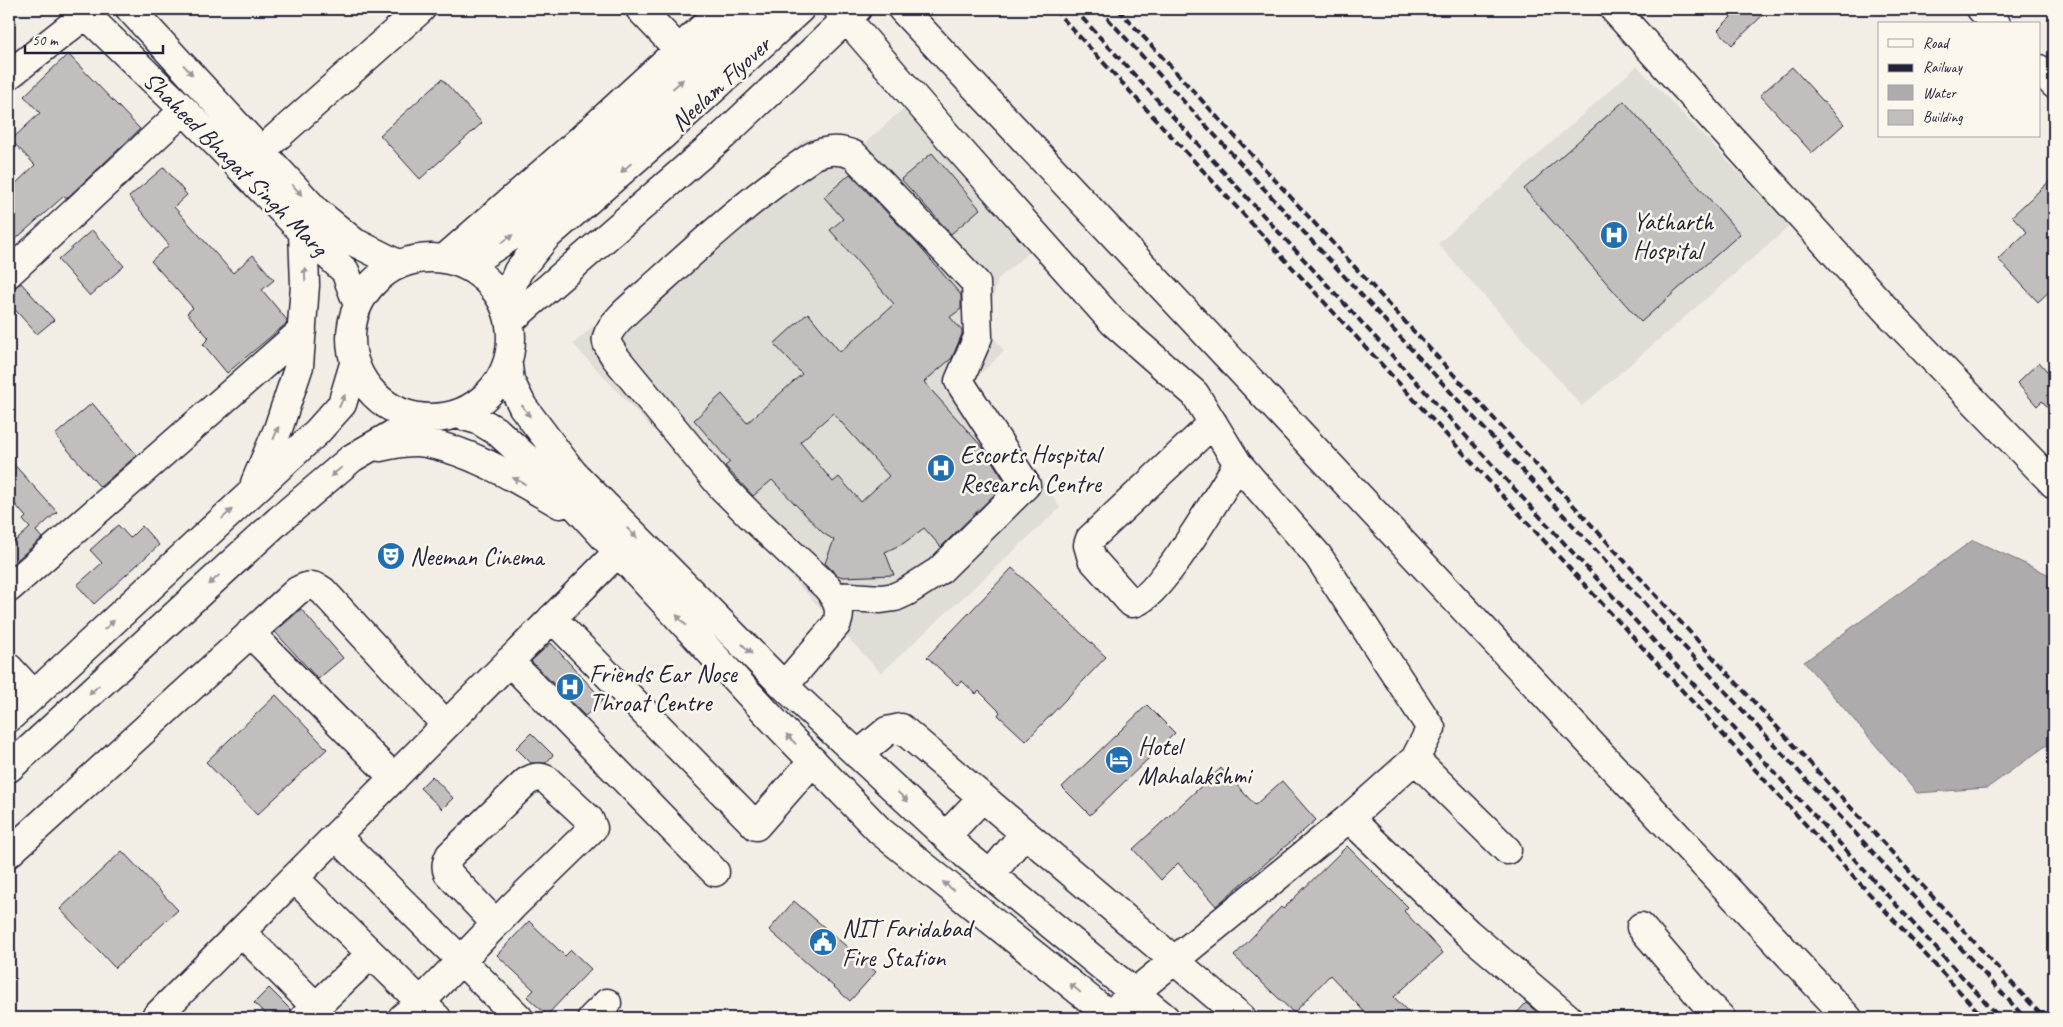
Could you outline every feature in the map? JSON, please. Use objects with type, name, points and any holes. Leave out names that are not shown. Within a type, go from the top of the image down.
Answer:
[{"type":"street","name":"Shaheed Bhagat Singh Marg","points":[[130,9],[316,211],[354,242],[398,264]]},
{"type":"street","points":[[261,151],[421,9]]},
{"type":"street","points":[[640,9],[679,50]]},
{"type":"street","points":[[455,262],[723,9]]},
{"type":"street","name":"Neelam Flyover","points":[[455,262],[512,236],[761,9]]},
{"type":"street","name":"Neelam Flyover","points":[[507,311],[518,271],[546,237],[662,136],[800,9]]},
{"type":"street","points":[[902,9],[1848,1018]]},
{"type":"street","points":[[1614,9],[1889,313],[2054,484]]},
{"type":"street","points":[[1981,9],[1994,22]]},
{"type":"street","name":"Shaheed Bhagat Singh Marg","points":[[83,12],[184,110],[303,232],[345,271],[358,305]]},
{"type":"street","points":[[9,75],[83,12]]},
{"type":"street","points":[[458,414],[478,420],[498,432],[559,488],[880,831],[1110,1017],[1134,993],[1349,818],[1415,759],[1431,728],[1318,556],[1238,464],[1195,394],[1113,322],[847,12],[724,134],[507,311]]},
{"type":"street","points":[[2040,70],[2054,84]]},
{"type":"street","points":[[9,273],[184,110]]},
{"type":"street","points":[[784,686],[836,625],[840,617],[839,607],[834,596],[828,587],[721,486],[615,357],[607,343],[607,336],[620,318],[688,255],[758,196],[813,156],[822,152],[836,150],[854,155],[976,283],[978,337],[960,381],[1026,485],[938,571],[906,592],[895,597],[882,599],[834,596]]},
{"type":"street","points":[[250,493],[278,429],[299,366],[305,285],[303,232]]},
{"type":"street","points":[[508,366],[488,396],[451,417],[426,419],[393,410],[371,392],[354,364],[350,336],[358,305],[373,282],[398,264],[426,257],[455,262],[477,270],[507,311],[513,333],[508,366],[510,381],[523,407],[573,473],[784,686],[865,762],[990,874],[1165,1018]]},
{"type":"street","points":[[9,588],[302,331]]},
{"type":"street","points":[[9,718],[317,432],[342,404],[354,364]]},
{"type":"street","points":[[9,768],[279,520],[352,458],[421,418]]},
{"type":"street","points":[[1213,423],[1090,539],[1088,545],[1092,558],[1132,603],[1142,599],[1169,572],[1238,464]]},
{"type":"street","points":[[366,450],[395,444],[424,442],[469,456],[530,487],[591,523]]},
{"type":"street","points":[[155,1018],[618,552]]},
{"type":"street","points":[[9,853],[250,633],[297,591],[307,585],[315,586],[324,591],[446,725]]},
{"type":"street","points":[[552,618],[756,826],[813,761]]},
{"type":"street","points":[[250,633],[394,778]]},
{"type":"street","points":[[510,661],[715,872]]},
{"type":"street","points":[[9,668],[34,695]]},
{"type":"street","points":[[846,796],[865,762],[887,731],[901,728],[1242,1018]]},
{"type":"street","points":[[1415,759],[1507,850]]},
{"type":"street","points":[[294,878],[371,954],[420,1013],[461,961],[593,828],[589,819],[547,780],[540,777],[526,782],[447,860],[446,867],[448,873],[496,924]]},
{"type":"street","points":[[946,836],[982,798]]},
{"type":"street","points":[[1349,818],[1468,933],[1568,1018]]},
{"type":"street","points":[[990,874],[1024,834]]},
{"type":"street","points":[[336,836],[519,1018]]},
{"type":"street","points":[[1641,927],[1699,996],[1721,1018]]},
{"type":"street","points":[[241,932],[310,1013],[371,954]]},
{"type":"shaded area","name":"Yatharth Hospital","points":[[1637,66],[1790,226],[1582,406],[1438,244]]},
{"type":"shaded area","points":[[903,109],[1029,252],[998,279],[986,327],[1004,351],[976,378],[1060,508],[881,673],[573,344],[805,139],[845,135],[858,149]]},
{"type":"water","points":[[1973,540],[2054,577],[2054,740],[1987,788],[1917,793],[1804,662]]},
{"type":"building","points":[[1724,9],[1769,9],[1732,45],[1718,30],[1731,17]]},
{"type":"building","points":[[68,54],[140,129],[67,198],[64,196],[9,245],[9,190],[35,165],[11,140],[40,113],[24,96]]},
{"type":"building","points":[[1792,67],[1844,124],[1812,153],[1760,95]]},
{"type":"building","points":[[442,79],[482,123],[420,179],[380,135]]},
{"type":"building","points":[[1624,101],[1740,234],[1641,322],[1524,189]]},
{"type":"building","points":[[932,153],[980,209],[951,234],[901,179]]},
{"type":"building","points":[[164,167],[187,195],[174,207],[233,273],[253,255],[274,280],[262,290],[287,320],[287,323],[227,373],[203,344],[209,338],[187,313],[193,308],[151,261],[169,245],[129,197]]},
{"type":"building","points":[[850,174],[918,245],[961,295],[961,309],[950,317],[962,331],[952,358],[924,382],[984,449],[1006,483],[941,547],[924,528],[904,543],[885,552],[894,575],[843,577],[837,575],[825,563],[834,540],[823,533],[772,480],[753,496],[725,466],[730,462],[694,420],[722,394],[747,423],[802,374],[774,344],[808,313],[840,352],[894,304],[830,230],[843,219],[824,197]],"holes":[[[833,413],[889,476],[861,502],[839,477],[833,482],[800,442]]]},
{"type":"building","points":[[2054,177],[2054,287],[2038,302],[1998,259],[2027,232],[2012,216]]},
{"type":"building","points":[[92,230],[124,266],[90,296],[58,260]]},
{"type":"building","points":[[21,283],[54,320],[37,334],[9,303],[9,292]]},
{"type":"building","points":[[2039,362],[2054,379],[2054,414],[2042,401],[2037,406],[2017,383]]},
{"type":"building","points":[[92,403],[137,455],[100,487],[55,435]]},
{"type":"building","points":[[9,459],[57,512],[36,531],[42,538],[9,567],[9,547],[30,528],[23,520],[26,517],[9,497]]},
{"type":"building","points":[[118,525],[130,538],[142,526],[159,545],[94,604],[77,585],[102,563],[90,550]]},
{"type":"building","points":[[1012,568],[1106,657],[1026,741],[998,715],[1000,712],[979,691],[976,694],[962,681],[957,685],[927,657]]},
{"type":"building","points":[[301,609],[343,658],[318,679],[275,632]]},
{"type":"building","points":[[551,643],[603,700],[585,716],[531,661]]},
{"type":"building","points":[[276,695],[327,749],[257,815],[206,762]]},
{"type":"building","name":"Hotel Mahalakshmi","points":[[1147,705],[1175,733],[1090,815],[1062,787]]},
{"type":"building","points":[[531,733],[553,755],[546,763],[531,763],[516,748]]},
{"type":"building","points":[[1221,768],[1255,805],[1282,781],[1316,820],[1216,906],[1178,863],[1161,880],[1133,849]]},
{"type":"building","points":[[432,776],[453,798],[442,809],[420,788]]},
{"type":"building","points":[[1347,846],[1408,907],[1404,911],[1443,953],[1394,997],[1414,1018],[1370,1018],[1330,975],[1294,1013],[1234,956],[1281,907],[1283,909]]},
{"type":"building","points":[[122,851],[178,910],[115,968],[60,909]]},
{"type":"building","points":[[794,901],[876,972],[850,1001],[769,930]]},
{"type":"building","points":[[529,921],[565,956],[571,950],[591,969],[547,1015],[527,997],[534,990],[497,955]]},
{"type":"building","points":[[269,988],[291,1010],[285,1018],[270,1018],[254,1003]]},
{"type":"building","points":[[1526,1003],[1544,1018],[1512,1018]]},
{"type":"railway","points":[[1054,9],[1984,1018]]},
{"type":"railway","points":[[1074,9],[2000,1018]]},
{"type":"railway","points":[[1099,9],[2025,1018]]},
{"type":"railway","points":[[1118,9],[2044,1018]]},
{"type":"place","name":"Yatharth Hospital","points":[[1614,235]]},
{"type":"place","name":"Escorts Hospital Research Centre","points":[[941,468]]},
{"type":"place","name":"Neeman Cinema","points":[[391,556]]},
{"type":"place","name":"Friends Ear Nose Throat Centre","points":[[570,687]]},
{"type":"place","name":"Hotel Mahalakshmi","points":[[1119,760]]},
{"type":"place","name":"NIT Faridabad Fire Station","points":[[823,942]]}]
